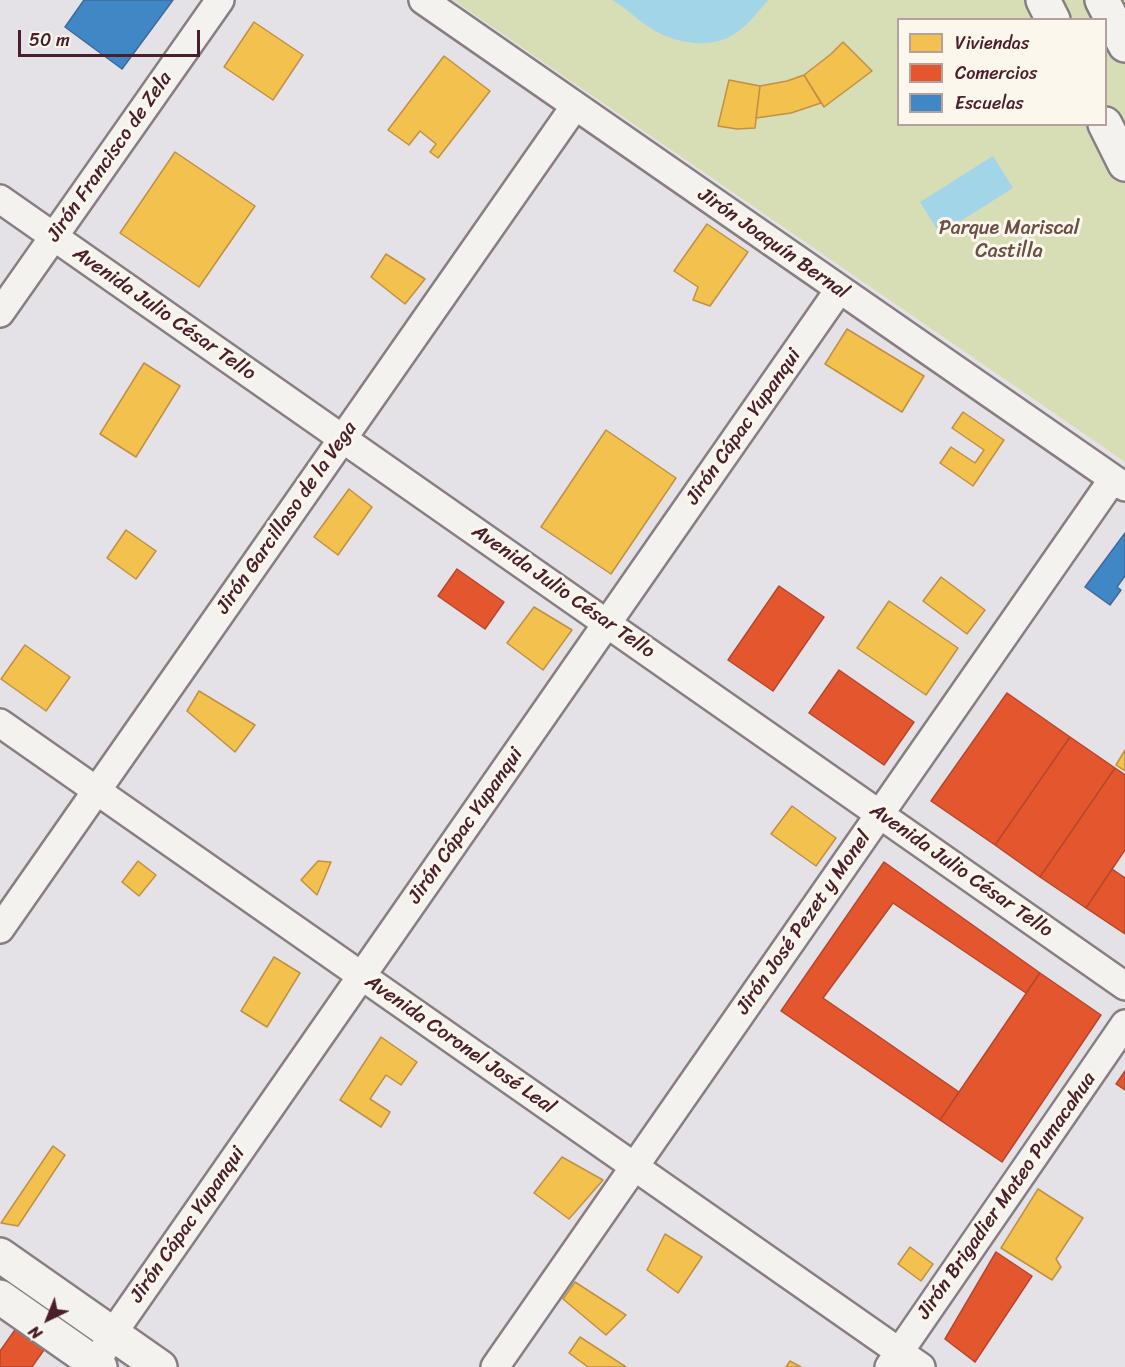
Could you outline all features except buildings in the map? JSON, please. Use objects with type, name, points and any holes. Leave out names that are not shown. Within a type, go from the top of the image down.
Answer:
[{"type":"main road","points":[[1043,0],[1052,18]]},
{"type":"main road","points":[[1102,0],[1125,45]]},
{"type":"main road","points":[[1106,126],[1125,164]]},
{"type":"main road","points":[[0,1255],[160,1367]]},
{"type":"main road","points":[[0,1297],[98,1365]]},
{"type":"street","name":"Jirón Francisco de Zela","points":[[0,314],[220,0]]},
{"type":"street","name":"Jirón Joaquín Bernal","points":[[423,0],[1119,483]]},
{"type":"street","name":"Jirón Garcillaso de la Vega","points":[[0,929],[575,106]]},
{"type":"street","name":"Avenida Julio César Tello","points":[[0,199],[1125,986]]},
{"type":"street","name":"Jirón Cápac Yupanqui","points":[[98,1365],[113,1333],[839,290]]},
{"type":"street","name":"Jirón José Pezet y Monel","points":[[495,1367],[879,814],[1119,483]]},
{"type":"street","name":"Avenida Coronel José Leal","points":[[0,723],[634,1166],[894,1359],[921,1367]]},
{"type":"street","name":"Jirón Brigadier Mateo Pumacahua","points":[[894,1359],[1125,1024]]},
{"type":"green space","name":"Parque Mariscal Castilla","points":[[453,0],[1125,0],[1125,462]]},
{"type":"water","points":[[612,0],[768,0],[736,33],[710,43],[699,43],[665,36]]},
{"type":"water","points":[[993,156],[1013,188],[940,234],[920,202]]}]
